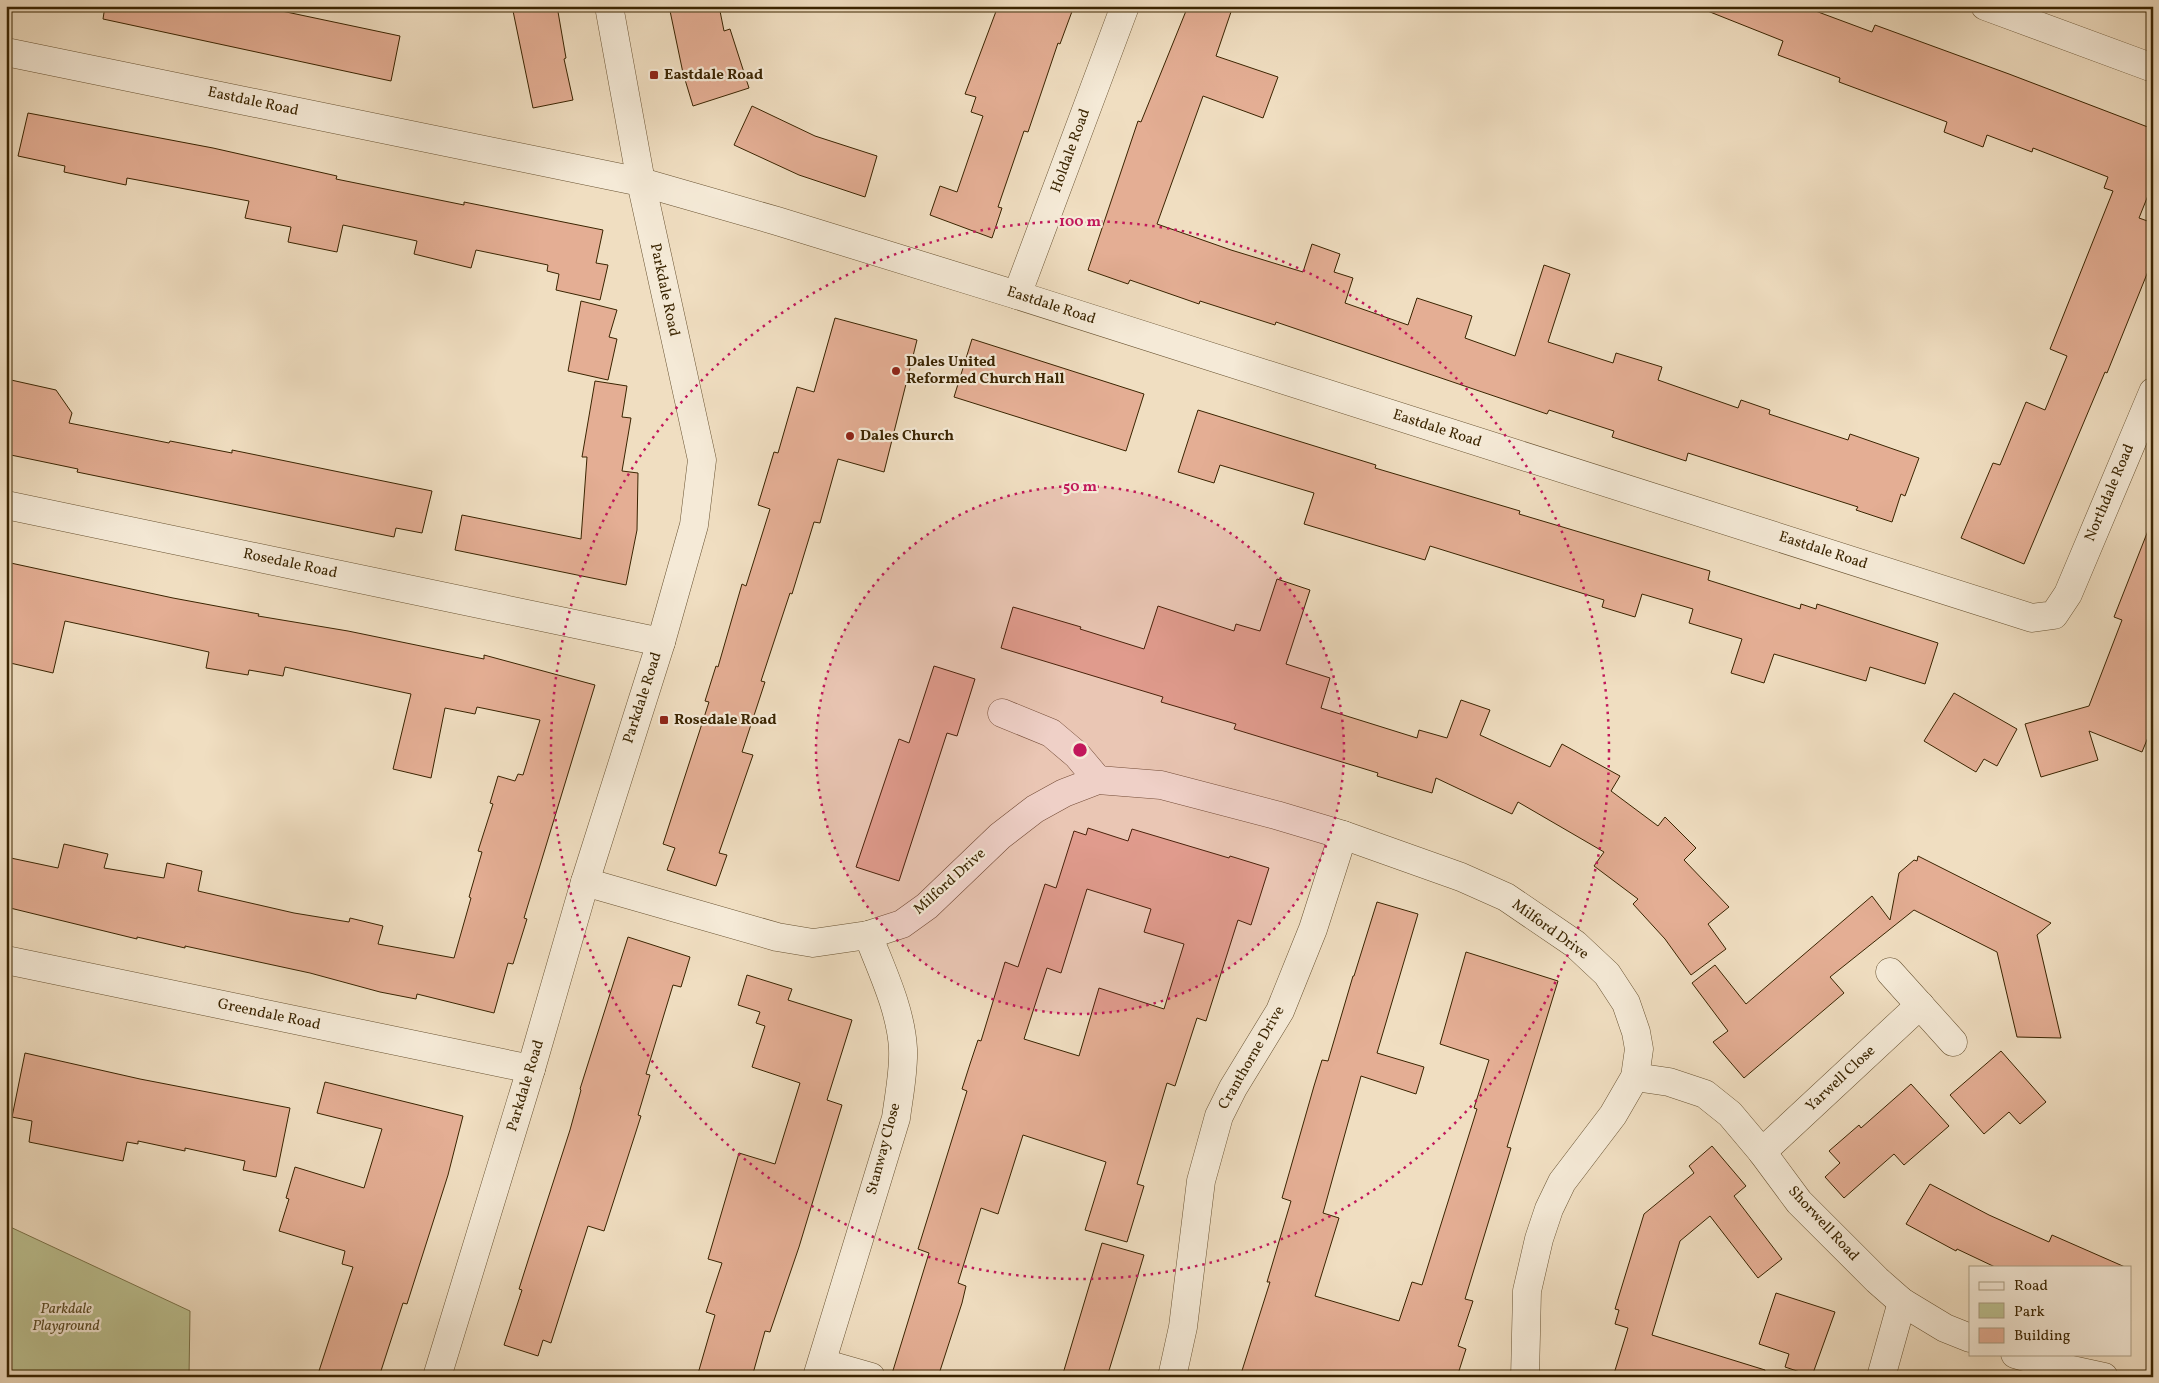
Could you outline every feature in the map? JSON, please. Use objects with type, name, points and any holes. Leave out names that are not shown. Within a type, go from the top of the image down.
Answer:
[{"type":"street","name":"Parkdale Road","points":[[436,1377],[531,1069],[585,882],[661,642],[694,525],[702,460],[641,182],[609,6]]},
{"type":"street","name":"Holdale Road","points":[[1018,295],[1125,6]]},
{"type":"street","points":[[1985,6],[2153,68]]},
{"type":"street","name":"Eastdale Road","points":[[6,52],[641,182],[777,221],[1018,295],[2032,618],[2054,615],[2068,594]]},
{"type":"street","name":"Northdale Road","points":[[2068,594],[2153,392]]},
{"type":"street","name":"Rosedale Road","points":[[6,505],[661,642]]},
{"type":"street","points":[[1002,713],[1052,734],[1077,755],[1098,780]]},
{"type":"street","name":"Milford Drive","points":[[585,882],[777,937],[813,943],[868,935],[902,924],[927,906],[1000,836],[1036,809],[1064,793],[1098,780],[1161,785],[1343,835],[1462,877],[1506,897],[1575,944],[1607,974],[1626,1003],[1636,1032],[1639,1049],[1635,1077],[1613,1115],[1562,1182],[1539,1239],[1527,1291],[1525,1377]]},
{"type":"street","name":"Cranthorne Drive","points":[[1172,1377],[1183,1327],[1201,1180],[1218,1116],[1280,1011],[1313,929],[1343,835]]},
{"type":"street","name":"Stanway Close","points":[[868,935],[897,1013],[903,1049],[900,1085],[896,1118],[819,1370],[871,1377]]},
{"type":"street","name":"Greendale Road","points":[[6,960],[531,1069]]},
{"type":"street","points":[[1890,972],[1953,1042]]},
{"type":"street","name":"Yarwell Close","points":[[1762,1152],[1920,1005]]},
{"type":"street","name":"Shorwell Road","points":[[1635,1077],[1669,1082],[1705,1094],[1730,1114],[1762,1152],[1799,1202],[1877,1280],[1902,1302],[1945,1328],[1969,1338]]},
{"type":"street","points":[[1881,1377],[1902,1302]]},
{"type":"street","points":[[2022,1356],[2058,1367],[2104,1377]]},
{"type":"green space","name":"Parkdale Playground","points":[[6,1225],[190,1311],[189,1377],[6,1377]]},
{"type":"building","points":[[105,6],[258,6],[400,36],[391,81],[103,19]]},
{"type":"building","points":[[512,6],[557,6],[566,58],[564,59],[573,100],[533,108]]},
{"type":"building","points":[[669,6],[719,6],[724,31],[730,29],[749,88],[693,106],[683,73]]},
{"type":"building","points":[[998,6],[1074,6],[1060,44],[1058,43],[1028,132],[1024,131],[998,207],[1002,208],[992,238],[930,215],[940,186],[957,192],[983,116],[971,112],[976,97],[965,94]]},
{"type":"building","points":[[1188,6],[1233,6],[1216,56],[1278,77],[1263,118],[1203,96],[1157,224],[1231,250],[1303,272],[1312,244],[1340,254],[1334,272],[1353,278],[1345,303],[1408,325],[1417,298],[1472,316],[1465,338],[1515,356],[1544,265],[1570,274],[1548,342],[1613,363],[1616,353],[1662,367],[1658,380],[1738,408],[1741,400],[1770,410],[1769,414],[1848,440],[1850,434],[1919,458],[1905,496],[1901,494],[1892,522],[1856,510],[1858,507],[1688,453],[1686,461],[1612,437],[1614,431],[1549,410],[1547,414],[1276,322],[1275,325],[1200,301],[1199,304],[1130,280],[1128,284],[1088,270],[1138,121],[1141,122]]},
{"type":"building","points":[[1700,6],[1802,6],[1872,32],[1875,25],[2153,129],[2153,183],[2139,218],[2153,223],[2153,259],[2107,373],[2105,372],[2024,564],[1961,538],[1993,463],[2000,465],[2026,402],[2045,410],[2067,356],[2050,349],[2113,191],[2104,188],[2108,177],[2033,148],[2032,152],[1987,135],[1983,147],[1944,132],[1947,122],[1839,82],[1840,78],[1778,55],[1783,41],[1700,8]]},
{"type":"building","points":[[752,106],[815,136],[877,156],[865,197],[799,175],[734,145]]},
{"type":"building","points":[[28,113],[213,148],[337,176],[336,179],[464,205],[464,202],[603,230],[596,263],[608,265],[600,300],[556,290],[559,274],[547,271],[548,265],[476,250],[471,268],[414,254],[417,241],[343,225],[337,252],[288,242],[291,227],[245,218],[249,201],[127,178],[126,185],[64,172],[65,166],[18,156]]},
{"type":"building","points":[[581,301],[617,310],[609,337],[617,339],[608,380],[568,371]]},
{"type":"building","points":[[835,318],[917,340],[884,472],[838,459],[820,523],[814,522],[792,594],[790,593],[761,681],[765,682],[742,752],[753,755],[719,853],[727,855],[716,886],[667,870],[675,848],[663,844],[709,702],[705,701],[716,666],[718,667],[742,584],[746,586],[770,509],[758,505],[774,452],[778,453],[797,387],[814,392]]},
{"type":"building","points":[[972,339],[1144,394],[1126,451],[954,397]]},
{"type":"building","points":[[11,380],[56,390],[72,413],[69,423],[169,443],[170,441],[232,453],[232,450],[432,491],[422,533],[396,528],[394,537],[77,472],[78,469],[6,454],[6,402]]},
{"type":"building","points":[[595,381],[627,386],[622,417],[631,418],[622,471],[638,473],[637,530],[626,585],[455,550],[462,515],[581,539],[587,457],[582,457]]},
{"type":"building","points":[[1198,410],[1376,465],[1375,468],[1520,511],[1519,514],[1710,571],[1708,580],[1800,609],[1801,604],[1816,609],[1817,604],[1938,643],[1925,684],[1870,667],[1866,681],[1774,654],[1764,683],[1731,673],[1742,639],[1689,623],[1693,609],[1642,594],[1635,617],[1602,607],[1604,600],[1430,546],[1425,560],[1304,524],[1314,493],[1220,465],[1214,483],[1178,472]]},
{"type":"building","points":[[2151,523],[2153,523],[2153,725],[2142,752],[2089,731],[2098,760],[2041,777],[2025,724],[2089,706],[2122,620],[2114,617]]},
{"type":"building","points":[[6,562],[173,598],[259,614],[258,616],[348,631],[484,659],[484,655],[595,685],[524,918],[527,919],[513,964],[508,963],[494,1013],[417,994],[416,999],[380,992],[310,973],[185,946],[185,948],[137,937],[137,939],[6,907],[6,857],[58,868],[64,844],[108,854],[104,868],[164,878],[167,863],[202,871],[198,891],[294,913],[349,922],[350,918],[383,926],[378,944],[454,958],[471,898],[469,897],[482,852],[478,851],[493,804],[490,803],[498,776],[515,781],[518,774],[523,775],[540,720],[477,707],[475,714],[445,708],[431,778],[393,769],[411,694],[285,667],[283,676],[249,670],[248,675],[206,668],[209,652],[65,621],[53,673],[6,662]]},
{"type":"building","points":[[1277,579],[1310,590],[1286,664],[1330,678],[1321,708],[1417,738],[1419,730],[1447,738],[1461,700],[1490,710],[1480,735],[1550,767],[1562,744],[1620,776],[1611,791],[1658,826],[1665,817],[1696,848],[1684,860],[1729,907],[1708,924],[1726,949],[1691,975],[1665,939],[1633,904],[1638,899],[1594,866],[1604,852],[1518,802],[1512,814],[1436,778],[1432,793],[1377,776],[1378,773],[1234,729],[1236,724],[1161,702],[1163,697],[1001,648],[1013,607],[1081,627],[1080,629],[1144,649],[1158,606],[1234,631],[1236,624],[1260,631]]},
{"type":"building","points":[[934,666],[975,679],[957,736],[947,733],[899,881],[856,867],[899,739],[909,743]]},
{"type":"building","points":[[1954,693],[2017,729],[1997,766],[1984,759],[1976,772],[1924,741]]},
{"type":"building","points":[[1088,828],[1128,841],[1132,829],[1269,868],[1251,925],[1238,920],[1206,1021],[1197,1018],[1175,1086],[1167,1083],[1137,1184],[1144,1186],[1127,1242],[1085,1230],[1106,1162],[1023,1135],[998,1214],[981,1208],[958,1283],[966,1286],[962,1303],[938,1377],[891,1377],[929,1253],[918,1249],[967,1091],[962,1089],[978,1040],[981,1041],[1005,962],[1018,967],[1045,884],[1056,888],[1074,831],[1086,835]],"holes":[[[1087,889],[1151,909],[1144,932],[1184,944],[1164,1009],[1099,988],[1079,1056],[1024,1039],[1047,968],[1061,973]]]},
{"type":"building","points":[[1918,856],[2051,923],[2037,935],[2061,1038],[2017,1037],[1997,952],[1914,910],[1830,977],[1844,993],[1744,1078],[1713,1042],[1728,1031],[1692,983],[1715,965],[1746,1004],[1872,896],[1890,920],[1899,873],[1914,860],[1917,861]]},
{"type":"building","points":[[1377,902],[1418,914],[1377,1053],[1424,1067],[1416,1094],[1361,1076],[1323,1213],[1339,1218],[1315,1296],[1399,1321],[1412,1282],[1422,1285],[1477,1109],[1474,1108],[1489,1060],[1440,1044],[1466,952],[1558,981],[1507,1147],[1511,1148],[1465,1299],[1473,1301],[1458,1346],[1466,1349],[1457,1377],[1240,1377],[1270,1282],[1267,1282],[1291,1201],[1282,1198],[1314,1086],[1322,1060],[1328,1061]]},
{"type":"building","points":[[628,937],[690,957],[681,987],[673,985],[646,1074],[650,1075],[638,1115],[641,1116],[604,1231],[588,1226],[551,1343],[543,1340],[538,1356],[504,1345],[522,1290],[519,1289],[570,1130],[580,1089]]},
{"type":"building","points":[[747,975],[792,989],[788,1000],[852,1020],[827,1100],[842,1105],[799,1247],[770,1332],[765,1331],[752,1377],[697,1377],[715,1315],[706,1312],[722,1263],[708,1259],[739,1153],[775,1164],[800,1083],[752,1067],[765,1026],[756,1023],[760,1012],[738,1005]]},
{"type":"building","points":[[2001,1051],[2046,1102],[2020,1124],[2009,1112],[1984,1134],[1950,1095]]},
{"type":"building","points":[[25,1053],[140,1079],[290,1108],[276,1177],[243,1170],[245,1161],[185,1148],[185,1151],[138,1141],[138,1144],[127,1142],[123,1161],[29,1142],[32,1121],[12,1117]]},
{"type":"building","points":[[325,1082],[463,1116],[448,1175],[407,1304],[403,1303],[379,1377],[317,1377],[353,1267],[342,1264],[345,1251],[279,1231],[289,1199],[286,1198],[295,1167],[364,1188],[382,1129],[317,1113]]},
{"type":"building","points":[[1911,1084],[1949,1126],[1904,1165],[1894,1154],[1844,1198],[1825,1177],[1840,1163],[1829,1151],[1859,1125],[1861,1128]]},
{"type":"building","points":[[1712,1146],[1746,1186],[1734,1196],[1782,1259],[1758,1278],[1710,1216],[1680,1241],[1652,1335],[1765,1370],[1764,1377],[1613,1377],[1628,1328],[1615,1324],[1619,1310],[1615,1309],[1644,1214],[1694,1173],[1689,1166]]},
{"type":"building","points":[[1930,1184],[1989,1215],[2049,1242],[2052,1235],[2123,1266],[1993,1266],[1957,1249],[1956,1251],[1906,1224]]},
{"type":"building","points":[[1102,1243],[1144,1255],[1107,1377],[1062,1377]]},
{"type":"building","points":[[1776,1293],[1835,1312],[1812,1376],[1785,1367],[1789,1354],[1759,1344]]},
{"type":"place","name":"Eastdale Road","points":[[654,75]]},
{"type":"place","name":"Dales United Reformed Church Hall","points":[[896,371]]},
{"type":"place","name":"Dales Church","points":[[850,436]]},
{"type":"place","name":"Rosedale Road","points":[[664,720]]}]
